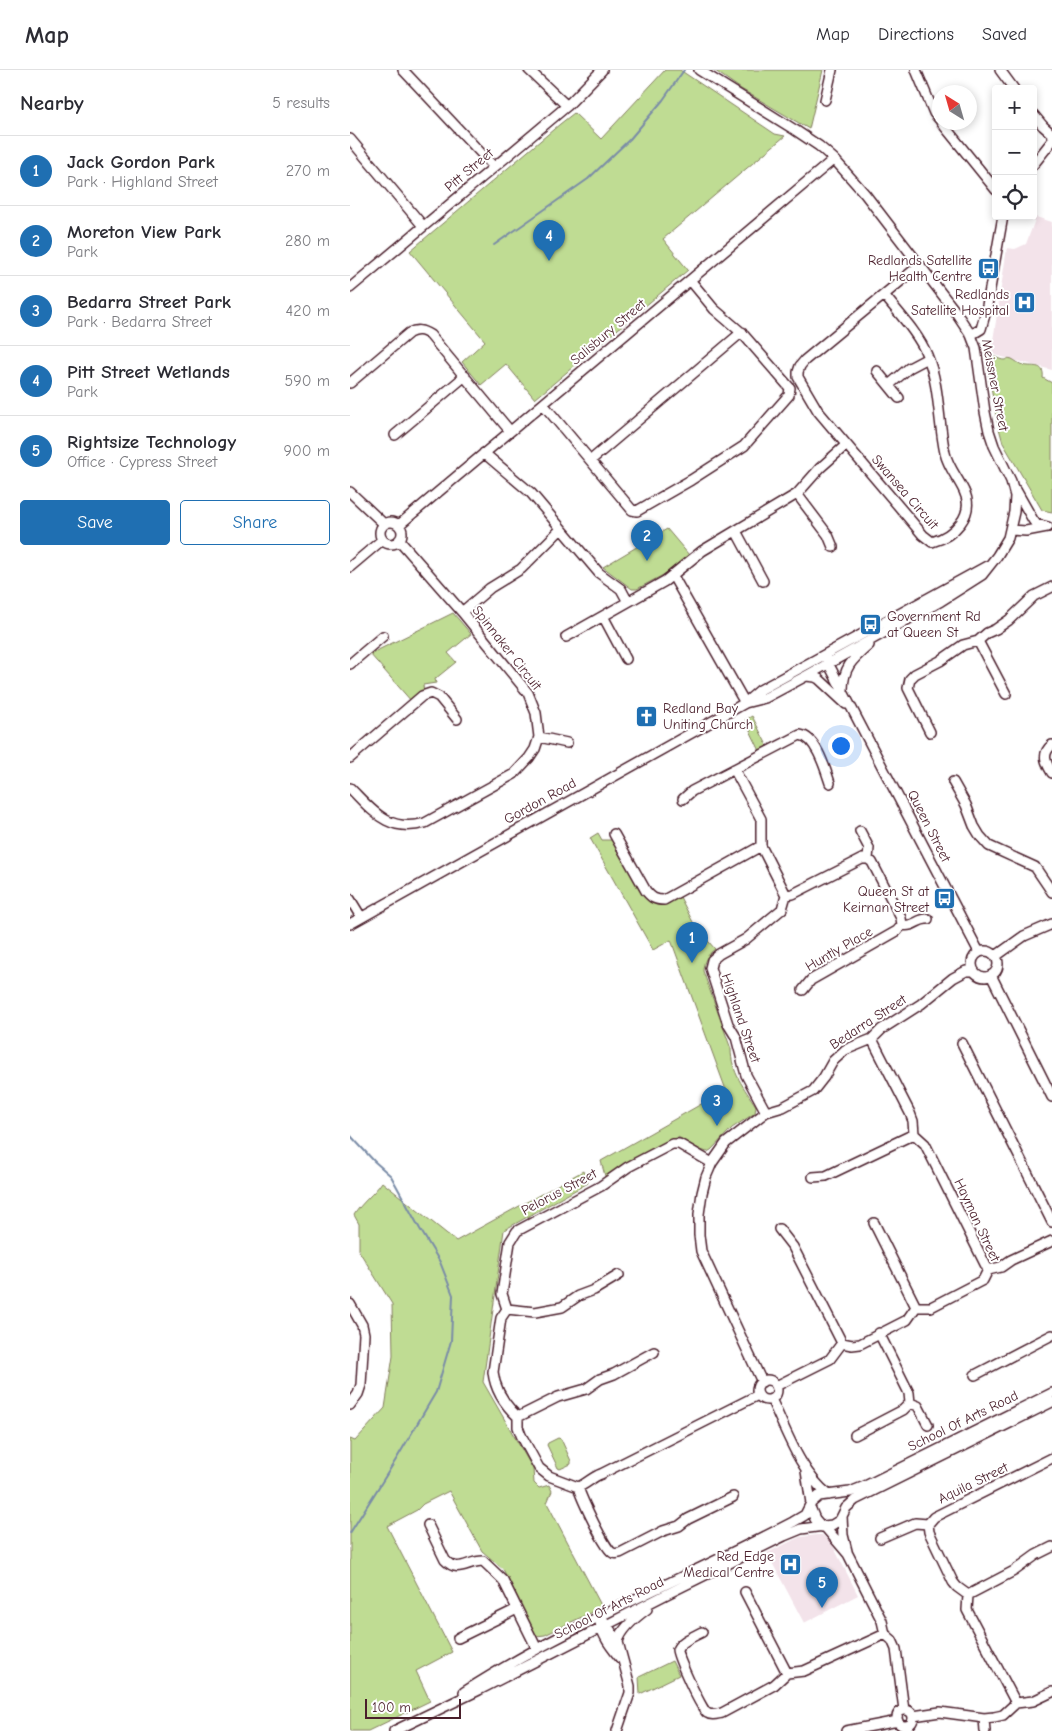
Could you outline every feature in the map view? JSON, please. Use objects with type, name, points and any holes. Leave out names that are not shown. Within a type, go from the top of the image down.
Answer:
[{"type":"street","points":[[403,70],[494,167]]},
{"type":"street","points":[[529,70],[567,106]]},
{"type":"street","name":"Pitt Street","points":[[350,287],[567,106],[602,70]]},
{"type":"street","points":[[699,70],[819,146],[834,159],[865,194],[955,311],[971,335]]},
{"type":"street","points":[[825,100],[832,70]]},
{"type":"street","points":[[916,70],[932,108]]},
{"type":"street","points":[[1000,70],[1011,85]]},
{"type":"street","points":[[1037,119],[1052,134]]},
{"type":"street","points":[[947,130],[992,185]]},
{"type":"street","points":[[350,139],[423,226]]},
{"type":"street","points":[[1037,161],[1052,141]]},
{"type":"street","name":"Salisbury Street","points":[[399,525],[834,159]]},
{"type":"street","name":"Meissner Street","points":[[881,635],[982,575],[1004,545],[1010,530],[1015,506],[1011,480],[994,446],[989,431],[984,412],[976,348],[971,335],[980,329],[986,311],[1001,220]]},
{"type":"street","name":"Swansea Circuit","points":[[885,296],[916,337],[928,358],[933,374],[945,455],[966,497],[966,509],[962,523],[953,531],[932,542],[927,540],[818,411],[801,383],[798,372],[800,366],[806,360],[920,265]]},
{"type":"street","points":[[543,404],[632,510],[637,511],[691,480],[744,446],[789,396],[790,388],[742,332],[714,309],[690,280]]},
{"type":"street","points":[[350,383],[409,334],[416,330],[425,331],[510,431]]},
{"type":"street","points":[[591,460],[742,332]]},
{"type":"street","points":[[889,385],[912,366],[928,358]]},
{"type":"street","points":[[877,371],[899,398]]},
{"type":"street","points":[[395,435],[464,376]]},
{"type":"street","points":[[566,637],[673,576],[702,551],[798,494],[820,468],[846,446]]},
{"type":"street","points":[[484,453],[531,494],[599,573],[621,589],[628,602]]},
{"type":"street","points":[[1011,480],[1036,524],[1050,526]]},
{"type":"street","points":[[350,492],[384,524]]},
{"type":"street","points":[[798,494],[828,534],[832,547]]},
{"type":"street","points":[[391,522],[399,525],[402,532],[399,540],[392,544],[382,540],[380,533],[384,524],[391,522]]},
{"type":"street","points":[[1010,530],[1034,531],[1050,526]]},
{"type":"street","points":[[462,612],[490,588],[521,569],[561,528]]},
{"type":"street","points":[[736,531],[763,581]]},
{"type":"street","points":[[350,567],[382,540]]},
{"type":"street","name":"Spinnaker Circuit","points":[[399,540],[462,612],[528,693],[536,713],[539,737]]},
{"type":"street","points":[[826,659],[961,579],[990,565]]},
{"type":"street","points":[[673,576],[745,703]]},
{"type":"street","points":[[930,732],[908,688],[910,679],[915,674],[940,661],[964,645],[978,640],[996,629],[1009,620],[1034,596],[1052,587]]},
{"type":"street","points":[[602,616],[626,659]]},
{"type":"street","points":[[826,659],[881,635]]},
{"type":"street","points":[[843,690],[844,673],[851,663],[881,635]]},
{"type":"street","points":[[350,664],[383,636]]},
{"type":"street","points":[[978,640],[1006,694]]},
{"type":"street","name":"Gordon Road","points":[[745,703],[765,698],[806,676],[826,659]]},
{"type":"street","name":"Gordon Road","points":[[350,924],[745,703],[760,690],[826,659]]},
{"type":"street","name":"Queen Street","points":[[826,659],[979,952]]},
{"type":"street","name":"Queen Street","points":[[806,676],[819,679],[855,713]]},
{"type":"street","points":[[350,758],[422,696],[431,693],[439,697],[457,719]]},
{"type":"street","points":[[683,799],[692,791],[800,734],[812,741],[830,783]]},
{"type":"street","points":[[350,788],[380,818],[390,823],[409,826],[425,824],[514,774],[529,758],[539,737],[567,743]]},
{"type":"street","points":[[1052,745],[1045,754],[1045,761],[1052,773]]},
{"type":"street","points":[[734,769],[761,819],[761,846],[786,895],[793,894],[862,859],[868,859],[872,862],[901,918],[902,925],[908,927],[915,925],[922,919],[928,919]]},
{"type":"street","points":[[953,782],[966,805],[974,826],[989,846],[1035,867],[1052,892]]},
{"type":"street","points":[[860,831],[869,848],[868,859]]},
{"type":"street","points":[[614,834],[646,891],[651,897],[658,900],[664,900],[761,846]]},
{"type":"street","name":"Highland Street","points":[[766,1112],[746,1076],[736,1037],[728,1024],[710,968],[712,960],[719,954],[746,939],[782,909],[786,895]]},
{"type":"street","points":[[350,899],[361,917]]},
{"type":"street","points":[[996,956],[1024,936],[1052,924]]},
{"type":"street","name":"Huntly Place","points":[[803,990],[810,980],[897,931],[902,925]]},
{"type":"street","points":[[987,950],[996,956],[997,969],[991,975],[983,977],[973,971],[972,958],[979,952],[987,950]]},
{"type":"street","name":"Bedarra Street","points":[[762,1382],[701,1251],[699,1214],[704,1185],[712,1163],[726,1144],[766,1112],[783,1107],[806,1096],[820,1083],[838,1056],[845,1050],[872,1039],[882,1029],[921,1004],[953,978],[966,971],[973,971]]},
{"type":"street","points":[[991,975],[1052,1097]]},
{"type":"street","name":"Hayman Street","points":[[872,1039],[910,1113],[914,1134],[925,1144],[988,1270],[983,1280],[930,1307],[916,1307]]},
{"type":"street","points":[[962,1043],[1052,1222]]},
{"type":"street","points":[[813,1177],[826,1176],[914,1134]]},
{"type":"street","name":"Pelorus Street","points":[[578,1487],[550,1476],[539,1468],[521,1435],[518,1427],[518,1417],[504,1404],[494,1380],[493,1372],[501,1318],[507,1309],[502,1294],[510,1242],[517,1231],[601,1186],[628,1167],[672,1144],[680,1144],[712,1163]]},
{"type":"street","points":[[842,1343],[860,1344],[907,1320],[916,1307],[874,1223]]},
{"type":"street","points":[[778,1229],[786,1236],[793,1247],[842,1343]]},
{"type":"street","points":[[988,1270],[1001,1267],[1011,1260],[1052,1241]]},
{"type":"street","points":[[507,1309],[535,1312],[562,1307],[578,1296],[594,1290],[619,1275]]},
{"type":"street","points":[[350,1405],[358,1394],[361,1385],[364,1334],[362,1325],[351,1307]]},
{"type":"street","points":[[879,1333],[909,1393],[910,1403]]},
{"type":"street","points":[[975,1375],[1052,1336]]},
{"type":"street","points":[[776,1386],[830,1359],[842,1343]]},
{"type":"street","points":[[518,1417],[558,1397],[586,1389],[600,1378],[614,1374],[654,1352]]},
{"type":"street","points":[[768,1380],[776,1386],[776,1394],[771,1399],[765,1400],[758,1394],[758,1386],[762,1382],[768,1380]]},
{"type":"street","name":"School Of Arts Road","points":[[830,1495],[850,1492],[865,1486],[1052,1393]]},
{"type":"street","points":[[733,1497],[688,1519],[679,1526],[663,1531],[620,1553],[613,1553],[607,1548],[580,1495],[578,1487],[594,1476],[758,1394]]},
{"type":"street","points":[[771,1399],[805,1468],[820,1488],[840,1505],[843,1535],[848,1554],[882,1621],[885,1634],[892,1640],[896,1649],[904,1710]]},
{"type":"street","name":"School Of Arts Road","points":[[842,1515],[846,1508],[855,1500],[1052,1402]]},
{"type":"street","points":[[910,1403],[918,1406],[928,1425]]},
{"type":"street","points":[[855,1435],[903,1410],[910,1403]]},
{"type":"street","name":"Aquila Street","points":[[928,1524],[934,1517],[1052,1458]]},
{"type":"street","points":[[805,1468],[815,1519],[848,1554]]},
{"type":"street","points":[[811,1505],[820,1496],[830,1495]]},
{"type":"street","name":"School Of Arts Road","points":[[438,1709],[537,1649],[785,1526],[805,1515],[811,1505]]},
{"type":"street","points":[[824,1527],[836,1523],[842,1515]]},
{"type":"street","points":[[880,1538],[915,1523],[928,1524],[929,1532],[953,1582],[968,1595]]},
{"type":"street","points":[[428,1525],[445,1560],[450,1565],[455,1567],[483,1561],[503,1580],[537,1649]]},
{"type":"street","name":"School Of Arts Road","points":[[394,1731],[791,1533],[801,1529],[824,1527]]},
{"type":"street","points":[[968,1595],[1014,1571],[1036,1555],[1052,1547]]},
{"type":"street","points":[[745,1592],[787,1673]]},
{"type":"street","points":[[618,1642],[621,1634],[636,1617],[665,1595]]},
{"type":"street","points":[[968,1595],[967,1610],[1016,1703]]},
{"type":"street","points":[[458,1638],[517,1609]]},
{"type":"street","points":[[599,1617],[610,1645],[623,1662]]},
{"type":"street","points":[[604,1626],[618,1642],[628,1674],[630,1694],[617,1731]]},
{"type":"street","points":[[702,1632],[682,1643],[677,1648],[677,1655],[701,1707],[706,1713],[713,1716],[774,1685],[787,1673],[804,1671],[885,1634]]},
{"type":"street","points":[[913,1716],[940,1712],[984,1718],[1003,1715],[1016,1703],[1033,1701],[1052,1692]]},
{"type":"street","points":[[904,1710],[910,1712],[913,1716]]},
{"type":"street","points":[[904,1710],[898,1715],[904,1726]]},
{"type":"street","points":[[846,1731],[904,1726],[912,1722],[913,1716]]},
{"type":"street","points":[[984,1718],[985,1731]]},
{"type":"shaded area","name":"Redlands Satellite Hospital","points":[[1037,217],[1052,222],[1052,370],[991,354],[1007,248],[1015,249],[1026,244]]},
{"type":"shaded area","points":[[822,1535],[831,1542],[858,1595],[804,1623],[767,1553],[800,1537]]},
{"type":"green space","points":[[665,70],[680,70],[775,134],[785,136],[663,239],[688,270],[535,399],[506,364],[481,385],[462,362],[485,341],[410,251],[574,113],[601,139]]},
{"type":"green space","points":[[714,70],[823,70],[809,129],[741,89]]},
{"type":"green space","points":[[992,356],[1002,360],[1010,358],[1026,366],[1040,368],[1043,378],[1052,383],[1052,512],[1042,510],[1003,443],[997,421],[987,364]]},
{"type":"green space","points":[[667,529],[689,555],[665,574],[637,589],[632,589],[603,567]]},
{"type":"green space","points":[[453,613],[471,634],[448,653],[456,662],[435,679],[436,683],[423,685],[424,693],[412,702],[370,654]]},
{"type":"green space","points":[[752,716],[768,747],[760,751],[745,720]]},
{"type":"green space","points":[[598,833],[602,840],[615,840],[645,897],[654,904],[662,905],[680,897],[695,926],[715,949],[706,959],[703,971],[731,1049],[733,1065],[743,1086],[756,1106],[755,1113],[732,1128],[707,1152],[678,1137],[605,1176],[601,1161],[726,1090],[671,940],[653,950],[590,838]]},
{"type":"green space","points":[[583,1171],[588,1183],[504,1230],[483,1382],[533,1469],[534,1483],[539,1488],[549,1485],[552,1491],[547,1503],[602,1607],[545,1635],[536,1636],[503,1569],[482,1551],[449,1491],[387,1526],[452,1652],[416,1671],[430,1701],[368,1731],[350,1731],[350,1439],[355,1441],[385,1408],[393,1356],[392,1304],[359,1251],[359,1224],[354,1215],[382,1182],[456,1241]]},
{"type":"green space","points":[[558,1438],[561,1439],[571,1461],[571,1464],[560,1469],[547,1445]]},
{"type":"green space","points":[[672,1661],[679,1675],[640,1694],[639,1677]]},
{"type":"waterway","points":[[494,245],[588,179],[630,139],[663,100],[684,70]]},
{"type":"waterway","points":[[350,1135],[391,1176],[440,1262],[453,1295],[451,1341],[436,1392],[350,1533]]},
{"type":"place","name":"Pitt Street Wetlands","points":[[549,261]]},
{"type":"place","name":"Redlands Satellite Health Centre","points":[[988,268]]},
{"type":"place","name":"Redlands Satellite Hospital","points":[[1025,302]]},
{"type":"place","name":"Moreton View Park","points":[[647,561]]},
{"type":"place","name":"Government Rd at Queen St","points":[[871,624]]},
{"type":"place","name":"Redland Bay Uniting Church","points":[[647,716]]},
{"type":"place","name":"Queen St at Keirnan Street","points":[[945,899]]},
{"type":"place","name":"Jack Gordon Park","points":[[692,963]]},
{"type":"place","name":"Bedarra Street Park","points":[[717,1126]]},
{"type":"place","name":"Red Edge Medical Centre","points":[[790,1564]]},
{"type":"place","name":"Rightsize Technology","points":[[822,1608]]}]
